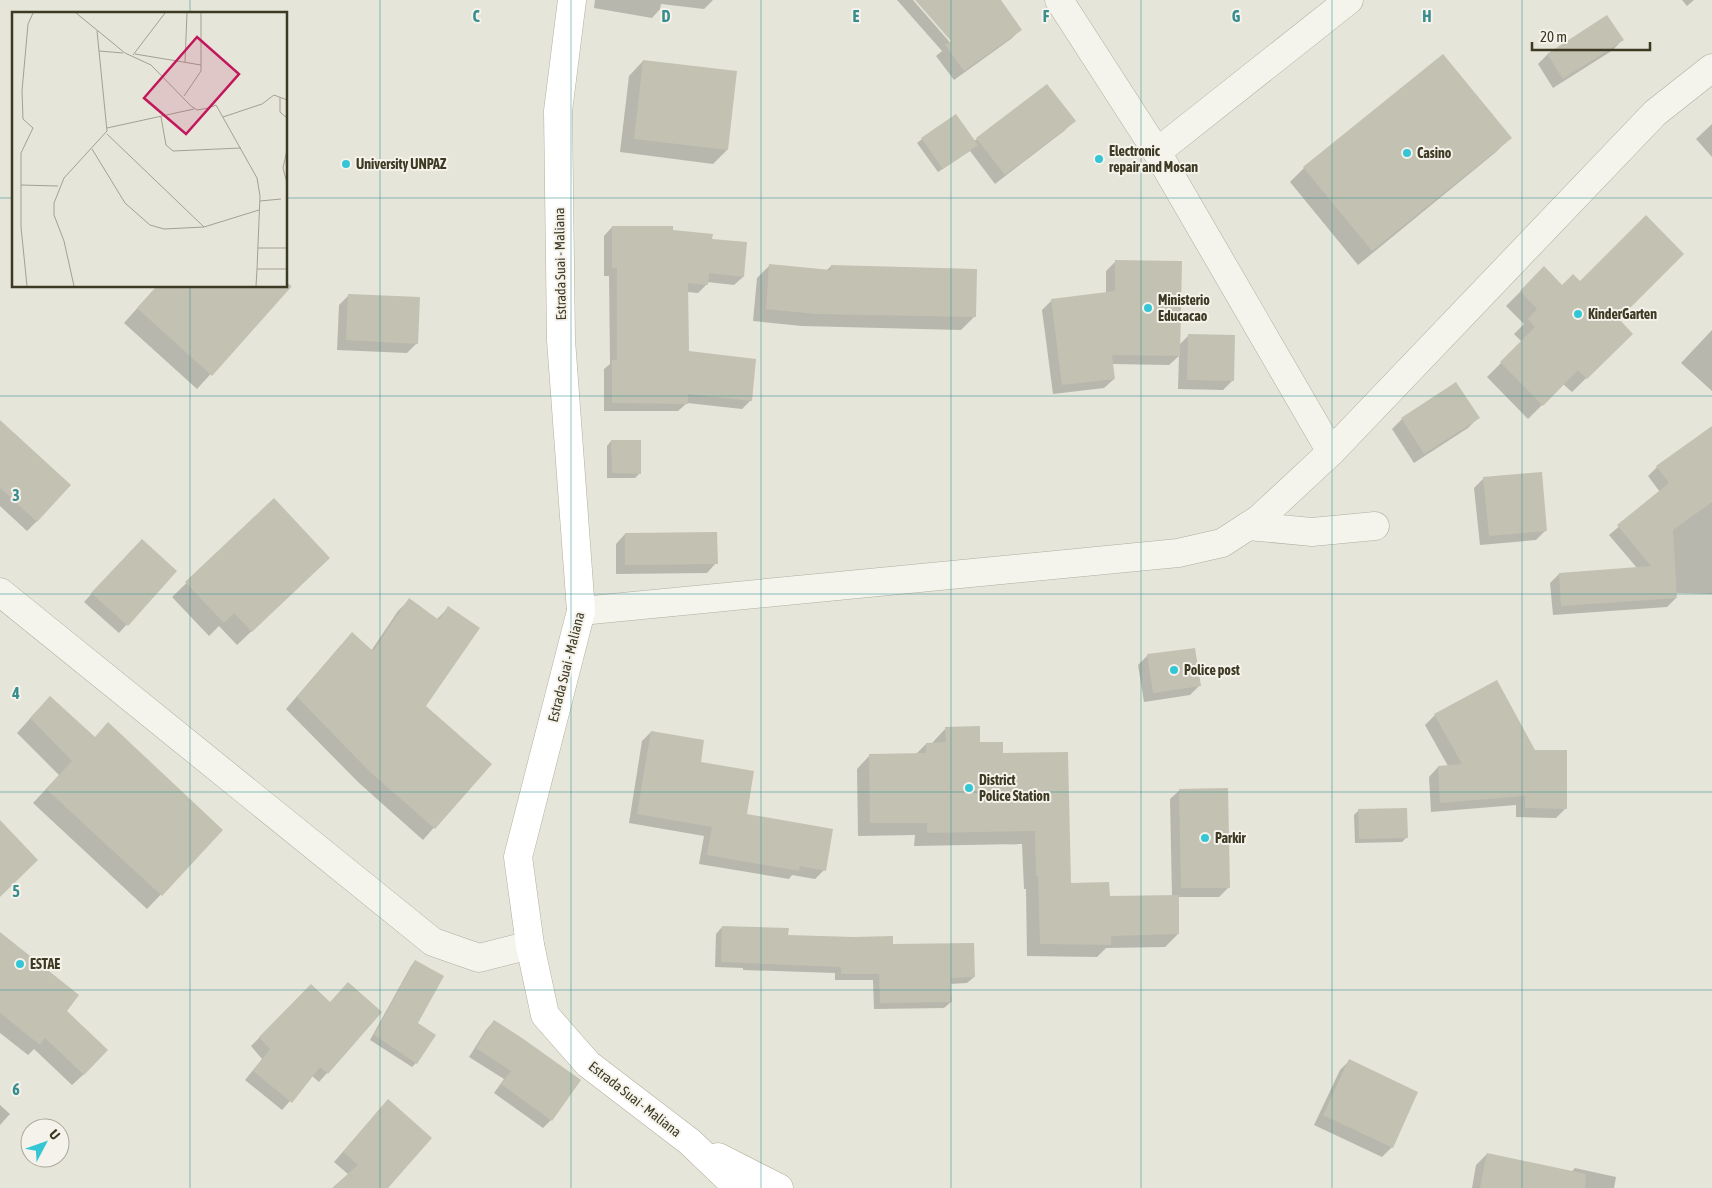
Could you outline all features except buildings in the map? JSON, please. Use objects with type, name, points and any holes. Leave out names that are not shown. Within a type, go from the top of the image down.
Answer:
[{"type":"main road","name":"Estrada Suai - Maliana","points":[[572,0],[558,111],[561,340],[581,611],[518,857],[530,945],[545,1015],[588,1064],[690,1142],[738,1188]]},
{"type":"main road","name":"Estrada Suai - Maliana","points":[[690,1142],[779,1188]]},
{"type":"street","points":[[1059,0],[1158,152],[1331,452]]},
{"type":"street","points":[[1158,152],[1349,0]]},
{"type":"street","points":[[581,611],[1178,553],[1222,543],[1259,519],[1331,452],[1655,113],[1712,68]]},
{"type":"street","points":[[1248,526],[1312,532],[1375,526]]},
{"type":"street","points":[[0,592],[433,942],[479,958],[530,945]]},
{"type":"place","name":"Casino","points":[[1407,153]]},
{"type":"place","name":"Electronic repair and Mosan","points":[[1099,159]]},
{"type":"place","name":"University UNPAZ","points":[[346,164]]},
{"type":"place","name":"Ministerio Educacao","points":[[1148,308]]},
{"type":"place","name":"KinderGarten","points":[[1578,314]]},
{"type":"place","name":"Police post","points":[[1174,670]]},
{"type":"place","name":"District Police Station","points":[[969,788]]},
{"type":"place","name":"Parkir","points":[[1205,838]]},
{"type":"place","name":"ESTAE","points":[[20,964]]}]
